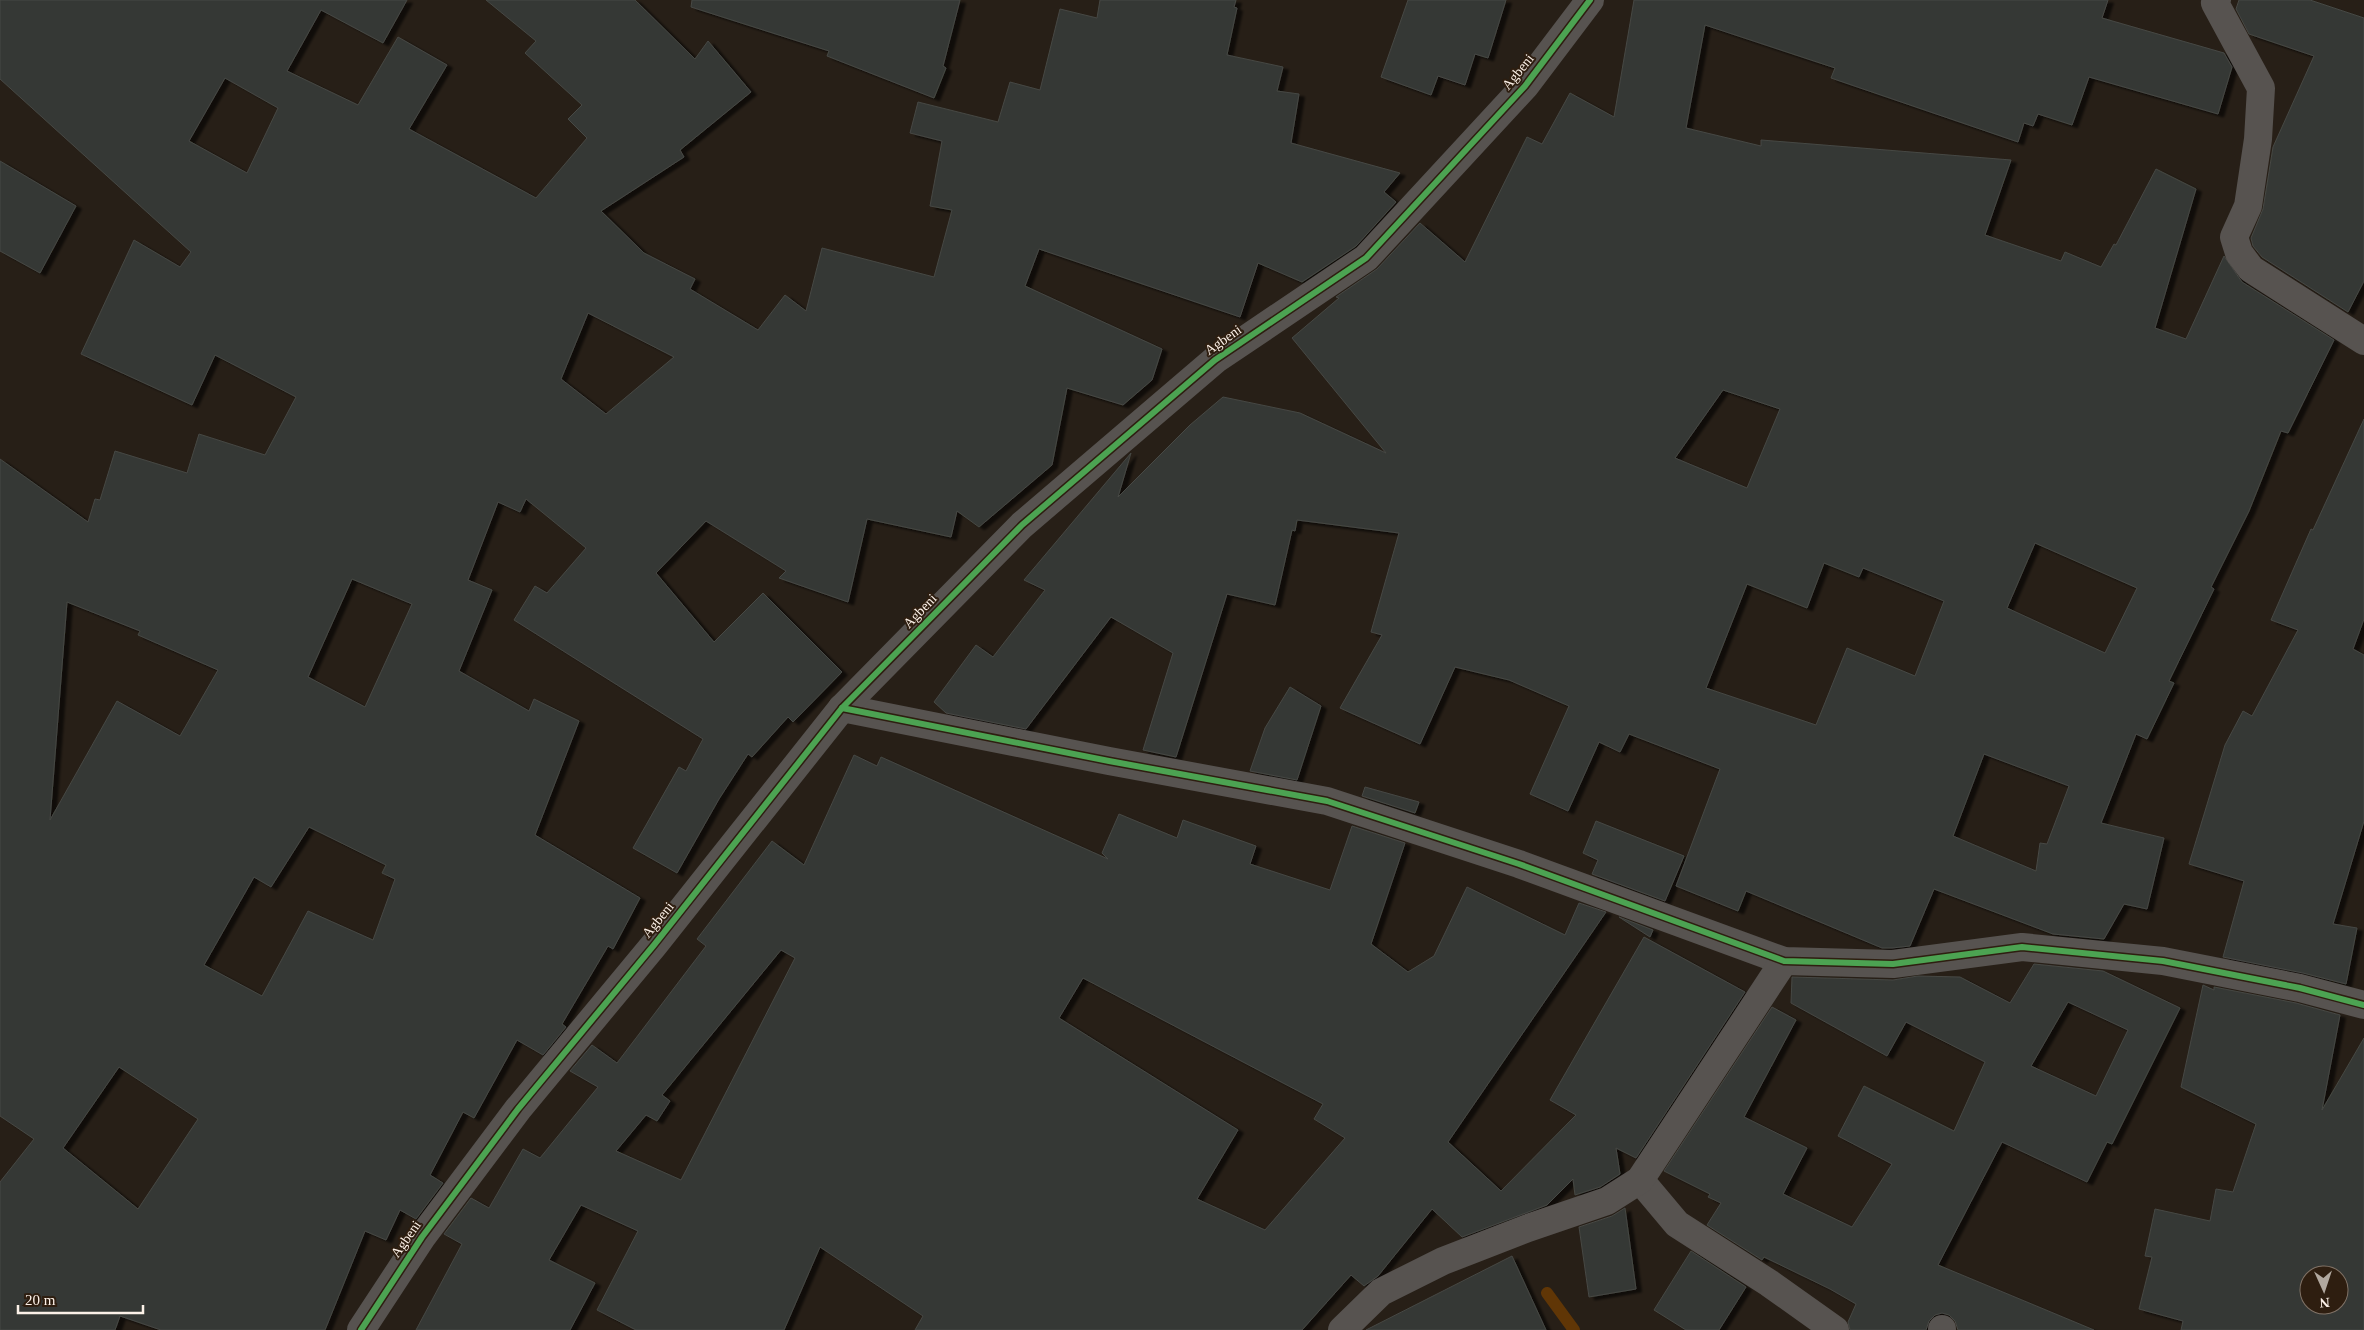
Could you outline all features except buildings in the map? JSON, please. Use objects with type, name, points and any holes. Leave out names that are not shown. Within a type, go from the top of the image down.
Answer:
[{"type":"street","name":"Agbeni","points":[[361,1330],[422,1237],[518,1110],[654,945],[842,708],[1022,525],[1066,486],[1215,360],[1366,258],[1525,86],[1590,0]]},
{"type":"street","points":[[2212,1],[2261,88],[2258,139],[2248,206],[2234,237],[2239,253],[2251,269],[2364,341]]},
{"type":"street","points":[[842,708],[1110,761],[1328,801],[1519,864],[1784,961],[1893,964],[2022,947],[2163,961],[2300,988],[2364,1005]]},
{"type":"street","points":[[1342,1330],[1381,1292],[1443,1261],[1528,1228],[1607,1201],[1640,1180],[1784,961]]},
{"type":"street","points":[[1640,1180],[1677,1224],[1768,1283],[1835,1330]]},
{"type":"waterway","points":[[1547,1293],[1574,1330]]},
{"type":"cycle path","points":[[361,1330],[422,1237],[518,1109],[654,945],[842,708],[1022,525],[1215,360],[1366,258],[1525,86],[1590,0]]},
{"type":"cycle path","points":[[842,708],[1109,761],[1327,801],[1519,864],[1784,961],[1893,964],[2022,947],[2163,961],[2300,988],[2364,1005]]}]
